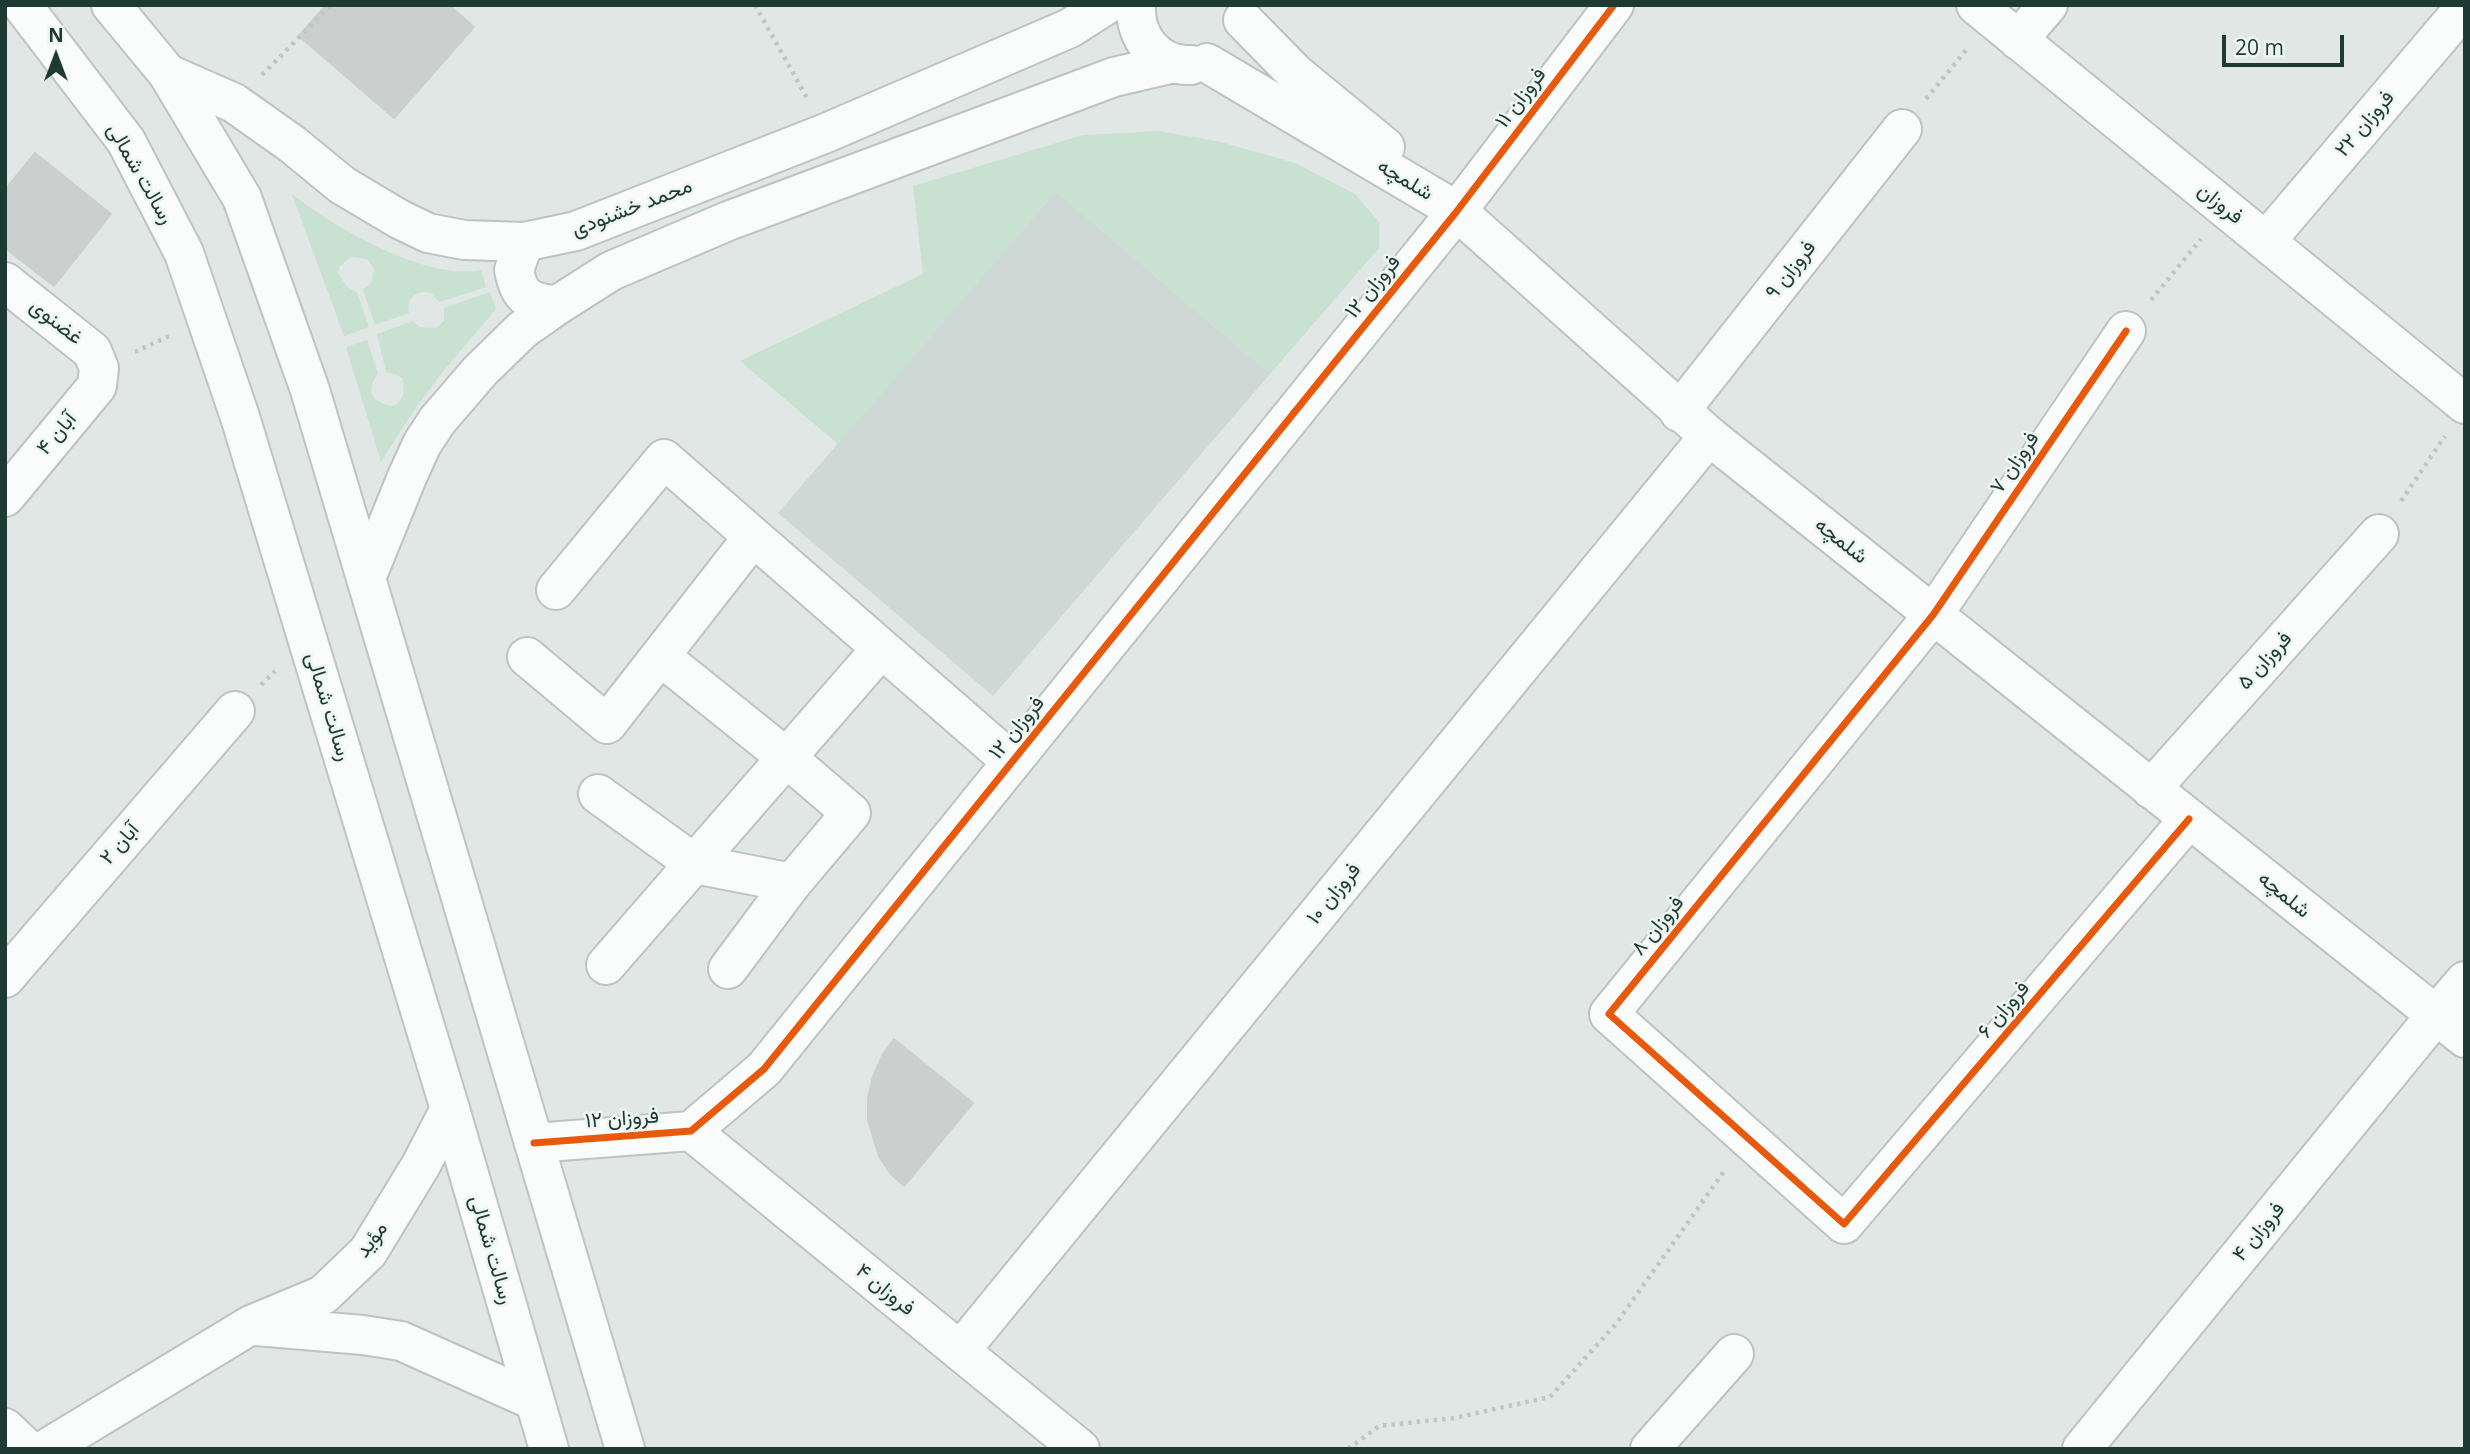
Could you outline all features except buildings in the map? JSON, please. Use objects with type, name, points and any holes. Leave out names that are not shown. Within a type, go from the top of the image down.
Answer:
[{"type":"street","name":"رسالت شمالی","points":[[22,5],[127,141],[184,253],[226,371],[308,638],[549,1449]]},
{"type":"street","points":[[111,5],[169,74],[242,198],[310,390],[625,1449]]},
{"type":"street","name":"محمد خشنودی","points":[[169,74],[234,103],[292,144],[342,185],[398,219],[428,233],[464,240],[524,242],[576,231],[826,133],[1070,28],[1106,5]]},
{"type":"street","name":"شلمچه","points":[[1136,5],[1137,25],[1146,44],[1154,52],[1190,63],[1457,211],[1679,412],[2450,1027]]},
{"type":"street","name":"فروزان ۱۱","points":[[1457,211],[1614,5]]},
{"type":"street","points":[[1996,21],[2048,5]]},
{"type":"street","name":"فروزان ۲۲","points":[[2266,241],[2465,7]]},
{"type":"street","points":[[366,578],[422,444],[480,371],[522,330],[555,306],[611,271],[728,221],[1114,77],[1224,54],[1232,45],[1243,13]]},
{"type":"street","points":[[1243,13],[1296,74],[1457,211]]},
{"type":"street","name":"فروزان","points":[[1996,21],[2266,241],[2458,415]]},
{"type":"street","name":"فروزان ۹","points":[[1679,412],[1902,129]]},
{"type":"street","name":"فروزان ۱۲","points":[[534,1143],[691,1131],[764,1069],[1457,211]]},
{"type":"street","points":[[524,242],[513,270],[522,295],[533,302],[555,306]]},
{"type":"street","name":"غضنوی","points":[[5,282],[92,351],[99,368]]},
{"type":"street","name":"فروزان ۷","points":[[1933,615],[2126,331]]},
{"type":"street","name":"آبان ۴","points":[[5,497],[97,386],[99,368]]},
{"type":"street","name":"فروزان ۱۰","points":[[960,1351],[1709,436]]},
{"type":"street","points":[[556,590],[664,459],[1012,762]]},
{"type":"street","name":"فروزان ۵","points":[[2151,789],[2379,534]]},
{"type":"street","points":[[527,657],[607,723],[753,537]]},
{"type":"street","name":"فروزان ۸","points":[[1844,1224],[1609,1014],[1933,615]]},
{"type":"street","points":[[606,965],[881,649]]},
{"type":"street","points":[[660,656],[851,813],[792,883],[728,968]]},
{"type":"street","name":"آبان ۲","points":[[5,978],[235,710]]},
{"type":"street","points":[[598,794],[695,864],[792,883]]},
{"type":"street","name":"فروزان ۶","points":[[1844,1224],[2189,819]]},
{"type":"street","name":"فروزان ۴","points":[[2082,1449],[2450,1027],[2465,981]]},
{"type":"street","name":"مؤید","points":[[46,1449],[251,1325],[323,1295],[368,1252],[421,1164],[450,1109]]},
{"type":"street","name":"فروزان ۴","points":[[691,1131],[1080,1449]]},
{"type":"street","points":[[251,1325],[363,1335],[401,1342],[535,1401]]},
{"type":"street","points":[[1650,1449],[1734,1354]]},
{"type":"street","points":[[5,1428],[27,1449]]},
{"type":"path","points":[[234,103],[331,5]]},
{"type":"path","points":[[755,5],[826,133]]},
{"type":"path","points":[[1902,129],[1996,21]]},
{"type":"path","points":[[2126,331],[2225,208]]},
{"type":"path","points":[[99,368],[207,318]]},
{"type":"path","points":[[2379,534],[2458,415]]},
{"type":"path","points":[[235,710],[308,638]]},
{"type":"path","points":[[1348,1449],[1379,1426],[1454,1418],[1550,1397],[1616,1324],[1748,1138]]},
{"type":"shaded area","points":[[1056,191],[1270,374],[993,696],[778,513]]},
{"type":"green space","points":[[1159,131],[1221,142],[1295,163],[1355,194],[1379,222],[1379,248],[1270,374],[1056,191],[838,444],[740,361],[923,274],[913,186],[1083,135]]},
{"type":"green space","points":[[292,194],[356,236],[408,260],[434,268],[481,270],[486,287],[439,302],[431,293],[421,292],[411,299],[409,313],[375,325],[363,290],[371,283],[374,269],[367,259],[351,257],[340,266],[338,273],[347,287],[357,292],[369,327],[344,336]]},
{"type":"green space","points":[[490,292],[496,309],[417,406],[381,462],[346,347],[367,340],[378,374],[372,386],[373,396],[381,403],[394,406],[403,394],[402,378],[386,372],[377,334],[413,321],[419,327],[436,328],[444,321],[444,308]]},
{"type":"cycle path","points":[[534,1143],[691,1131],[764,1069],[1457,211],[1614,5]]},
{"type":"cycle path","points":[[2126,331],[1933,615],[1609,1014],[1844,1224],[2189,819]]}]
